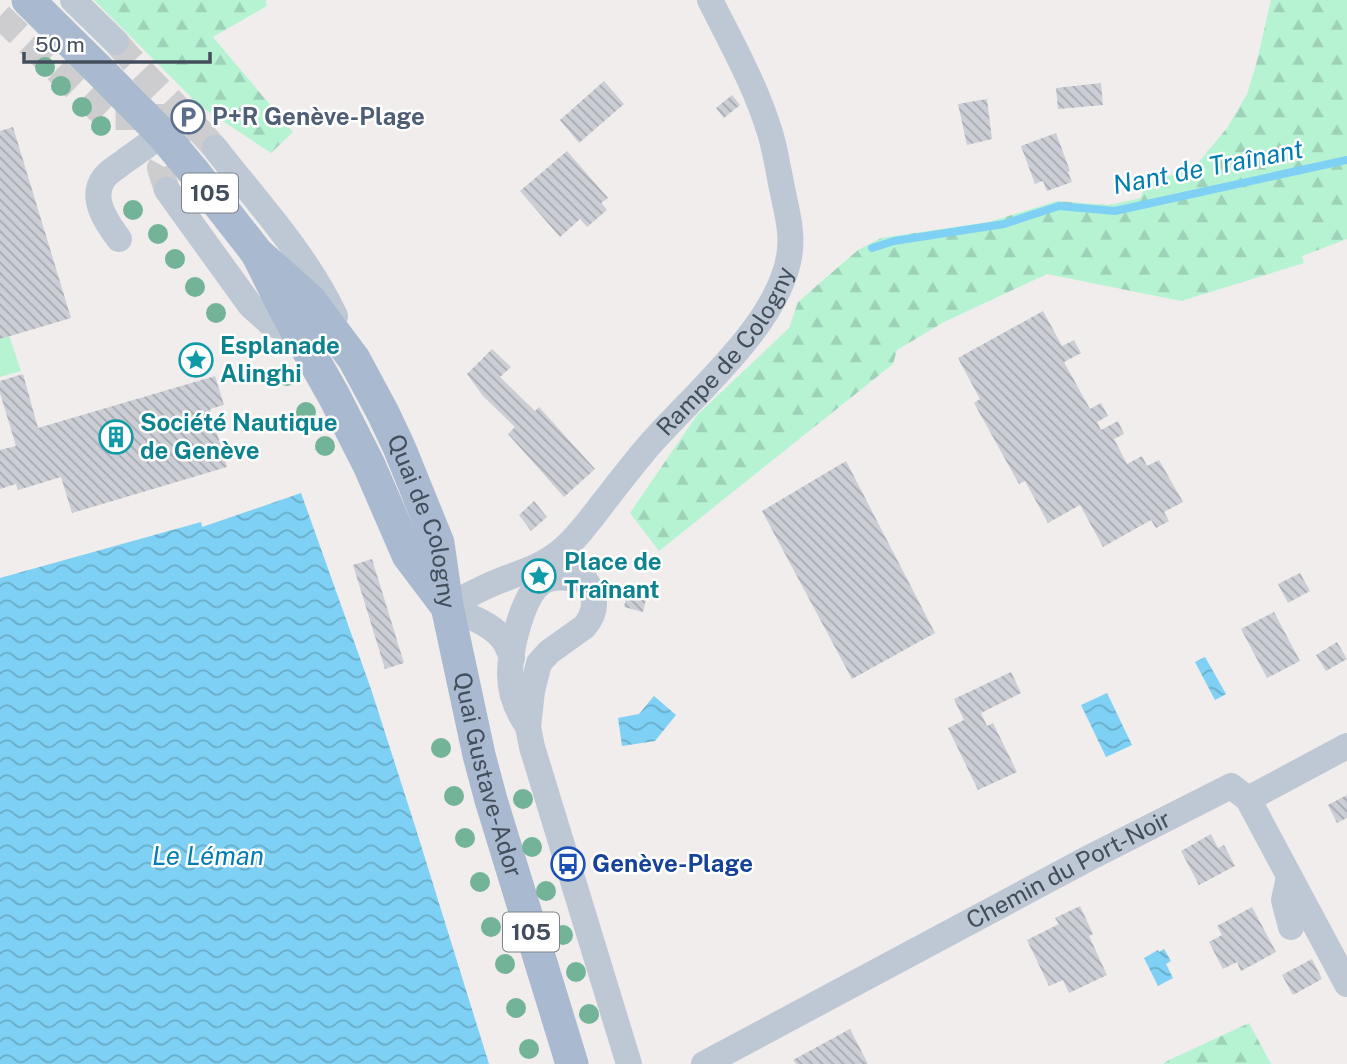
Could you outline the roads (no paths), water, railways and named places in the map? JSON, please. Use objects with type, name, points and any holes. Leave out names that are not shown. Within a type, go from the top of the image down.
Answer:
[{"type":"main road","name":"Quai de Cologny","points":[[28,0],[162,134],[257,253],[310,300],[354,359],[399,447],[438,543],[447,606]]},
{"type":"main road","name":"Quai de Cologny","points":[[257,253],[369,465],[408,555],[447,606]]},
{"type":"main road","name":"Quai Gustave-Ador","points":[[447,606],[491,800],[572,1064]]},
{"type":"street","points":[[73,0],[116,42]]},
{"type":"street","name":"Rampe de Cologny","points":[[447,606],[498,581],[533,569],[563,550],[661,432],[722,368],[775,298],[788,266],[790,250],[789,226],[771,135],[753,86],[710,0]]},
{"type":"street","points":[[119,239],[108,224],[99,203],[102,182],[162,134]]},
{"type":"street","points":[[215,148],[308,269],[333,312],[354,359]]},
{"type":"street","points":[[167,190],[250,305],[270,323],[298,332]]},
{"type":"street","points":[[528,727],[532,691],[539,663],[589,622],[595,603],[591,590],[563,550]]},
{"type":"street","points":[[528,727],[517,711],[510,674],[526,606],[532,593],[542,582],[551,578],[569,578],[585,584],[591,590]]},
{"type":"street","points":[[447,606],[496,632],[505,642],[512,658]]},
{"type":"street","name":"Quai Gustave-Ador","points":[[528,727],[629,1064]]},
{"type":"street","points":[[1347,746],[1248,799],[1347,984]]},
{"type":"street","name":"Chemin du Port-Noir","points":[[704,1064],[1089,858],[1231,786],[1248,799]]},
{"type":"street","points":[[1289,876],[1284,900],[1291,927]]},
{"type":"water","name":"Le Léman","points":[[301,493],[371,689],[489,1064],[0,1064],[0,578],[201,522],[202,527]]},
{"type":"water","points":[[1205,657],[1226,694],[1215,700],[1195,662]]},
{"type":"water","points":[[1107,693],[1132,745],[1106,757],[1081,705]]},
{"type":"water","points":[[654,696],[676,715],[655,741],[622,746],[618,718],[639,714]]},
{"type":"water","points":[[1164,949],[1171,961],[1166,964],[1173,978],[1158,986],[1144,958]]},
{"type":"waterway","name":"Nant de Traînant","points":[[872,248],[894,241],[1004,224],[1059,206],[1115,211],[1347,160]]},
{"type":"tunnel","points":[[0,16],[106,117],[188,117]]},
{"type":"tunnel","points":[[116,42],[215,148]]},
{"type":"tunnel","points":[[167,190],[160,168],[181,131]]},
{"type":"place","name":"P+R Genève-Plage","points":[[188,117]]},
{"type":"place","name":"Esplanade Alinghi","points":[[196,360]]},
{"type":"place","name":"Société Nautique de Genève","points":[[116,437]]},
{"type":"place","name":"Place de Traînant","points":[[539,576]]},
{"type":"place","name":"Genève-Plage","points":[[568,864]]}]
